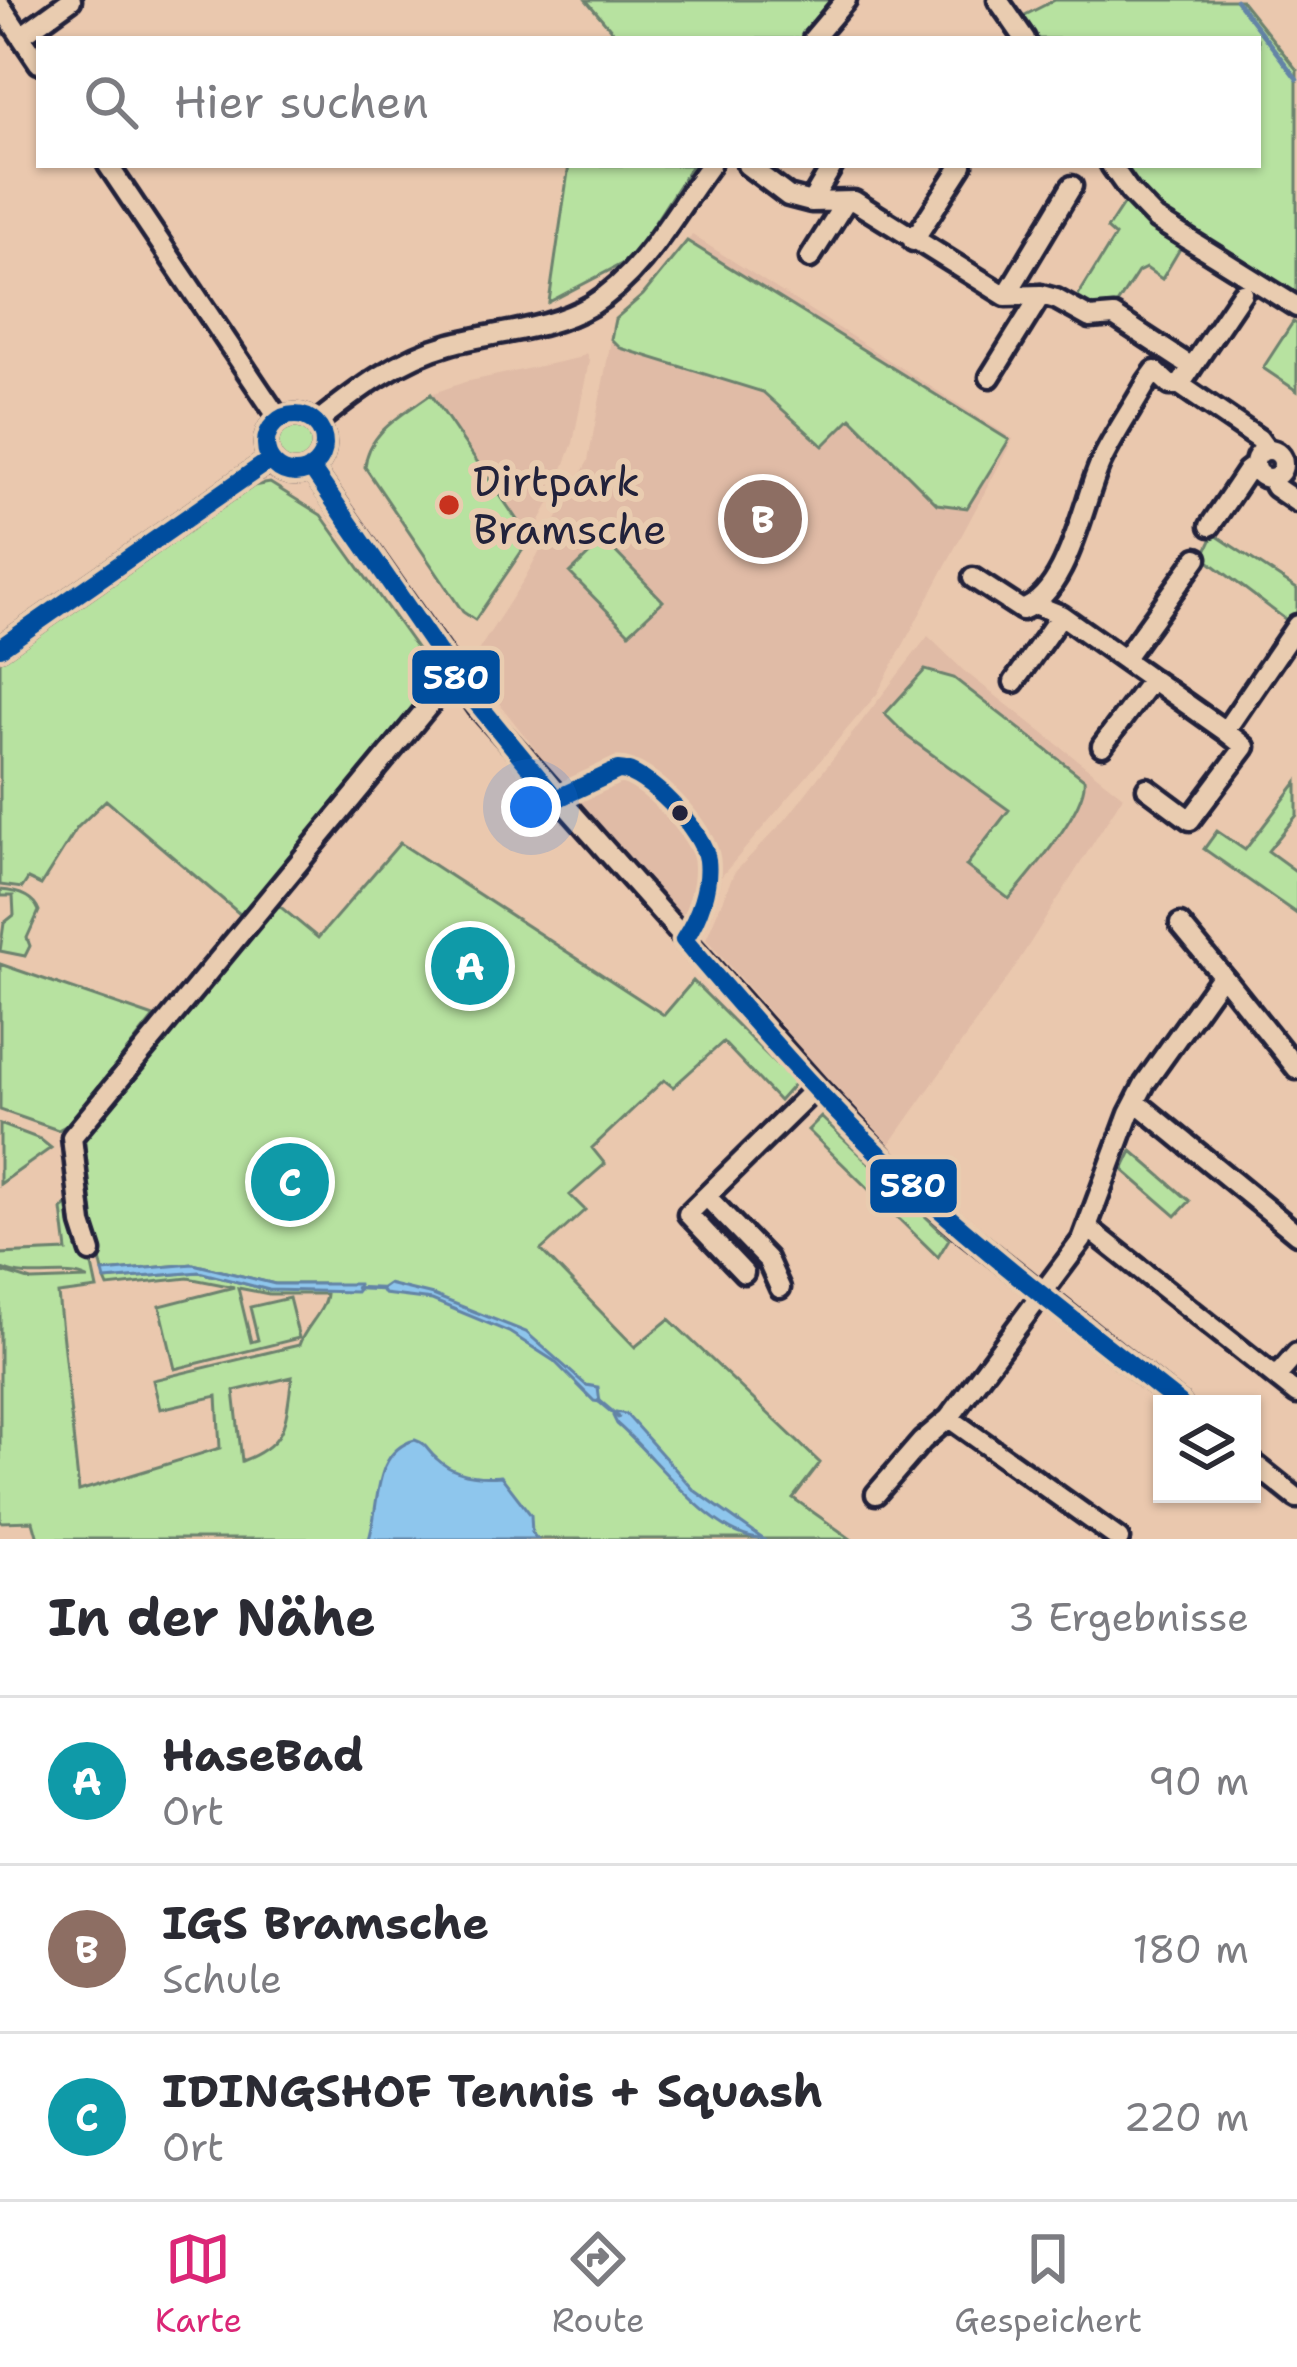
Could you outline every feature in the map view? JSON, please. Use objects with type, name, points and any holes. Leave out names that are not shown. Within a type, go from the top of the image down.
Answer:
[{"type":"street","points":[[0,45],[70,0]]},
{"type":"street","points":[[816,36],[846,0]]},
{"type":"street","points":[[998,0],[1023,36]]},
{"type":"street","points":[[0,5],[36,58]]},
{"type":"street","points":[[110,168],[279,419]]},
{"type":"street","points":[[316,423],[402,362],[449,345],[542,327],[593,304],[640,263],[708,168]]},
{"type":"street","points":[[751,168],[788,196],[811,202],[854,201],[1006,296],[1041,296],[1090,318],[1114,316],[1192,367]]},
{"type":"street","points":[[811,202],[831,168]]},
{"type":"street","points":[[914,241],[960,168]]},
{"type":"street","points":[[1114,168],[1156,220],[1297,307]]},
{"type":"street","points":[[1006,296],[1072,186]]},
{"type":"street","points":[[810,258],[844,204]]},
{"type":"street","points":[[1180,385],[1242,293]]},
{"type":"street","points":[[990,377],[1041,296]]},
{"type":"street","points":[[973,578],[1022,610],[1036,605],[1074,539],[1100,464],[1165,350]]},
{"type":"street","points":[[1156,371],[1170,386],[1180,385],[1259,440],[1274,461],[1275,487],[1297,502]]},
{"type":"street","points":[[298,414],[316,423],[324,446],[311,468],[289,472],[270,460],[267,433],[279,419],[298,414]]},
{"type":"street","points":[[0,647],[270,460]]},
{"type":"street","points":[[1210,526],[1247,471],[1274,461]]},
{"type":"street","points":[[311,468],[454,675],[556,799],[817,1088],[891,1166],[1169,1395]]},
{"type":"street","points":[[1124,659],[1197,558]]},
{"type":"street","points":[[1036,605],[1061,615],[1245,747],[1190,820],[1147,788]]},
{"type":"street","points":[[1014,682],[1061,615]]},
{"type":"street","points":[[1225,731],[1297,625]]},
{"type":"street","points":[[91,1252],[82,1224],[72,1137],[454,675]]},
{"type":"street","points":[[1102,746],[1152,680]]},
{"type":"street","points":[[1180,924],[1297,1069]]},
{"type":"street","points":[[876,1494],[949,1418],[1082,1240],[1136,1102],[1222,975]]},
{"type":"street","points":[[744,1273],[688,1214],[817,1088]]},
{"type":"street","points":[[1136,1102],[1297,1234]]},
{"type":"street","points":[[706,1197],[767,1259],[780,1288]]},
{"type":"street","points":[[1087,1227],[1297,1394]]},
{"type":"street","points":[[1276,1377],[1297,1353]]},
{"type":"street","points":[[949,1418],[1119,1539]]},
{"type":"street","points":[[1261,1469],[1297,1498]]},
{"type":"shaded area","points":[[692,235],[1013,439],[877,694],[685,919],[557,777],[469,665],[525,578],[588,461],[615,319],[643,295]]},
{"type":"shaded area","points":[[586,353],[589,361],[573,443],[530,539],[431,394]]},
{"type":"shaded area","points":[[928,636],[963,670],[1123,796],[1013,970],[890,1144],[706,939],[734,873],[786,819]]},
{"type":"green space","points":[[586,0],[839,0],[806,36],[616,36]]},
{"type":"green space","points":[[1055,0],[1241,0],[1297,70],[1297,300],[1154,207],[1121,168],[1261,168],[1261,36],[1031,36],[1019,18]]},
{"type":"green space","points":[[569,168],[690,168],[631,259],[549,302]]},
{"type":"green space","points":[[1126,200],[1184,242],[1162,279],[1146,268],[1138,272],[1117,304],[1087,308],[1075,301],[1115,236],[1107,229]]},
{"type":"green space","points":[[687,241],[1009,440],[967,508],[937,504],[851,418],[823,446],[763,392],[620,348],[611,339],[615,319],[643,295]]},
{"type":"green space","points":[[1293,322],[1297,324],[1297,391],[1263,368]]},
{"type":"green space","name":"Dirtpark Bramsche","points":[[431,394],[530,539],[475,620],[463,612],[365,467],[380,433]]},
{"type":"green space","points":[[295,423],[310,429],[316,444],[310,459],[295,465],[280,459],[274,444],[280,429]]},
{"type":"green space","points":[[270,483],[321,515],[437,677],[241,915],[106,800],[77,828],[41,885],[28,879],[22,888],[0,885],[0,661],[253,486]]},
{"type":"green space","points":[[1214,534],[1297,589],[1297,628],[1203,557]]},
{"type":"green space","points":[[604,540],[663,601],[629,633],[570,573]]},
{"type":"green space","points":[[925,670],[954,678],[1084,779],[1067,823],[1009,899],[966,866],[1009,810],[908,737],[885,714]]},
{"type":"green space","points":[[1297,782],[1297,815],[1268,851],[1297,872],[1297,914],[1204,849],[1217,831],[1245,850]]},
{"type":"green space","points":[[400,843],[664,1015],[693,981],[795,1083],[779,1101],[723,1042],[673,1087],[664,1080],[592,1148],[605,1164],[570,1195],[585,1210],[541,1250],[635,1347],[669,1319],[820,1463],[793,1498],[851,1539],[38,1539],[33,1521],[0,1522],[0,1271],[32,1281],[88,1279],[12,1272],[0,1268],[0,1254],[67,1251],[62,1209],[77,1196],[97,1289],[58,1294],[79,1491],[220,1448],[217,1396],[160,1409],[153,1380],[299,1345],[322,1307],[326,1294],[269,1294],[238,1288],[251,1342],[258,1340],[250,1307],[289,1298],[299,1338],[175,1369],[160,1306],[234,1287],[188,1278],[108,1287],[105,1280],[199,1272],[269,1290],[326,1284],[275,1284],[193,1264],[103,1272],[83,1163],[86,1127],[271,899],[318,938]],"holes":[[[292,1377],[277,1438],[242,1461],[234,1391]]]},
{"type":"green space","points":[[0,890],[28,898],[39,911],[25,956],[0,951],[4,923],[14,915],[13,896],[0,896]]},
{"type":"green space","points":[[0,964],[154,1017],[69,1124],[58,1130],[0,1110]]},
{"type":"green space","points":[[821,1117],[949,1239],[938,1257],[808,1130]]},
{"type":"green space","points":[[0,1124],[51,1148],[0,1184]]},
{"type":"green space","points":[[1132,1151],[1190,1201],[1176,1216],[1123,1170]]},
{"type":"water","points":[[193,1264],[275,1284],[358,1284],[359,1288],[356,1292],[269,1290],[199,1272],[105,1280],[103,1272]]},
{"type":"water","points":[[388,1284],[433,1295],[526,1332],[586,1385],[598,1387],[600,1402],[554,1361],[509,1332],[432,1300],[384,1294],[381,1289]]},
{"type":"water","points":[[616,1412],[626,1414],[694,1490],[763,1539],[744,1535],[704,1511],[617,1424]]},
{"type":"water","points":[[415,1440],[451,1469],[501,1476],[531,1515],[537,1539],[369,1539],[384,1467],[401,1446]]},
{"type":"waterway","points":[[1236,0],[1297,79]]},
{"type":"waterway","points":[[357,1288],[381,1289]]},
{"type":"waterway","points":[[599,1401],[618,1417]]},
{"type":"transit line","name":"580","points":[[295,415],[316,423],[324,444],[316,465],[295,473],[274,465],[266,444],[274,423],[295,415]]},
{"type":"transit line","name":"580","points":[[0,648],[270,460]]},
{"type":"transit line","name":"580","points":[[311,468],[454,675],[556,799],[618,770],[643,780],[685,819],[703,848],[707,881],[684,940],[813,1087],[965,1231],[1169,1395]]},
{"type":"place","name":"Dirtpark Bramsche","points":[[449,505]]},
{"type":"place","name":"IGS Bramsche","points":[[763,519]]},
{"type":"place","name":"HaseBad","points":[[470,966]]},
{"type":"place","name":"IDINGSHOF Tennis + Squash","points":[[290,1182]]}]
